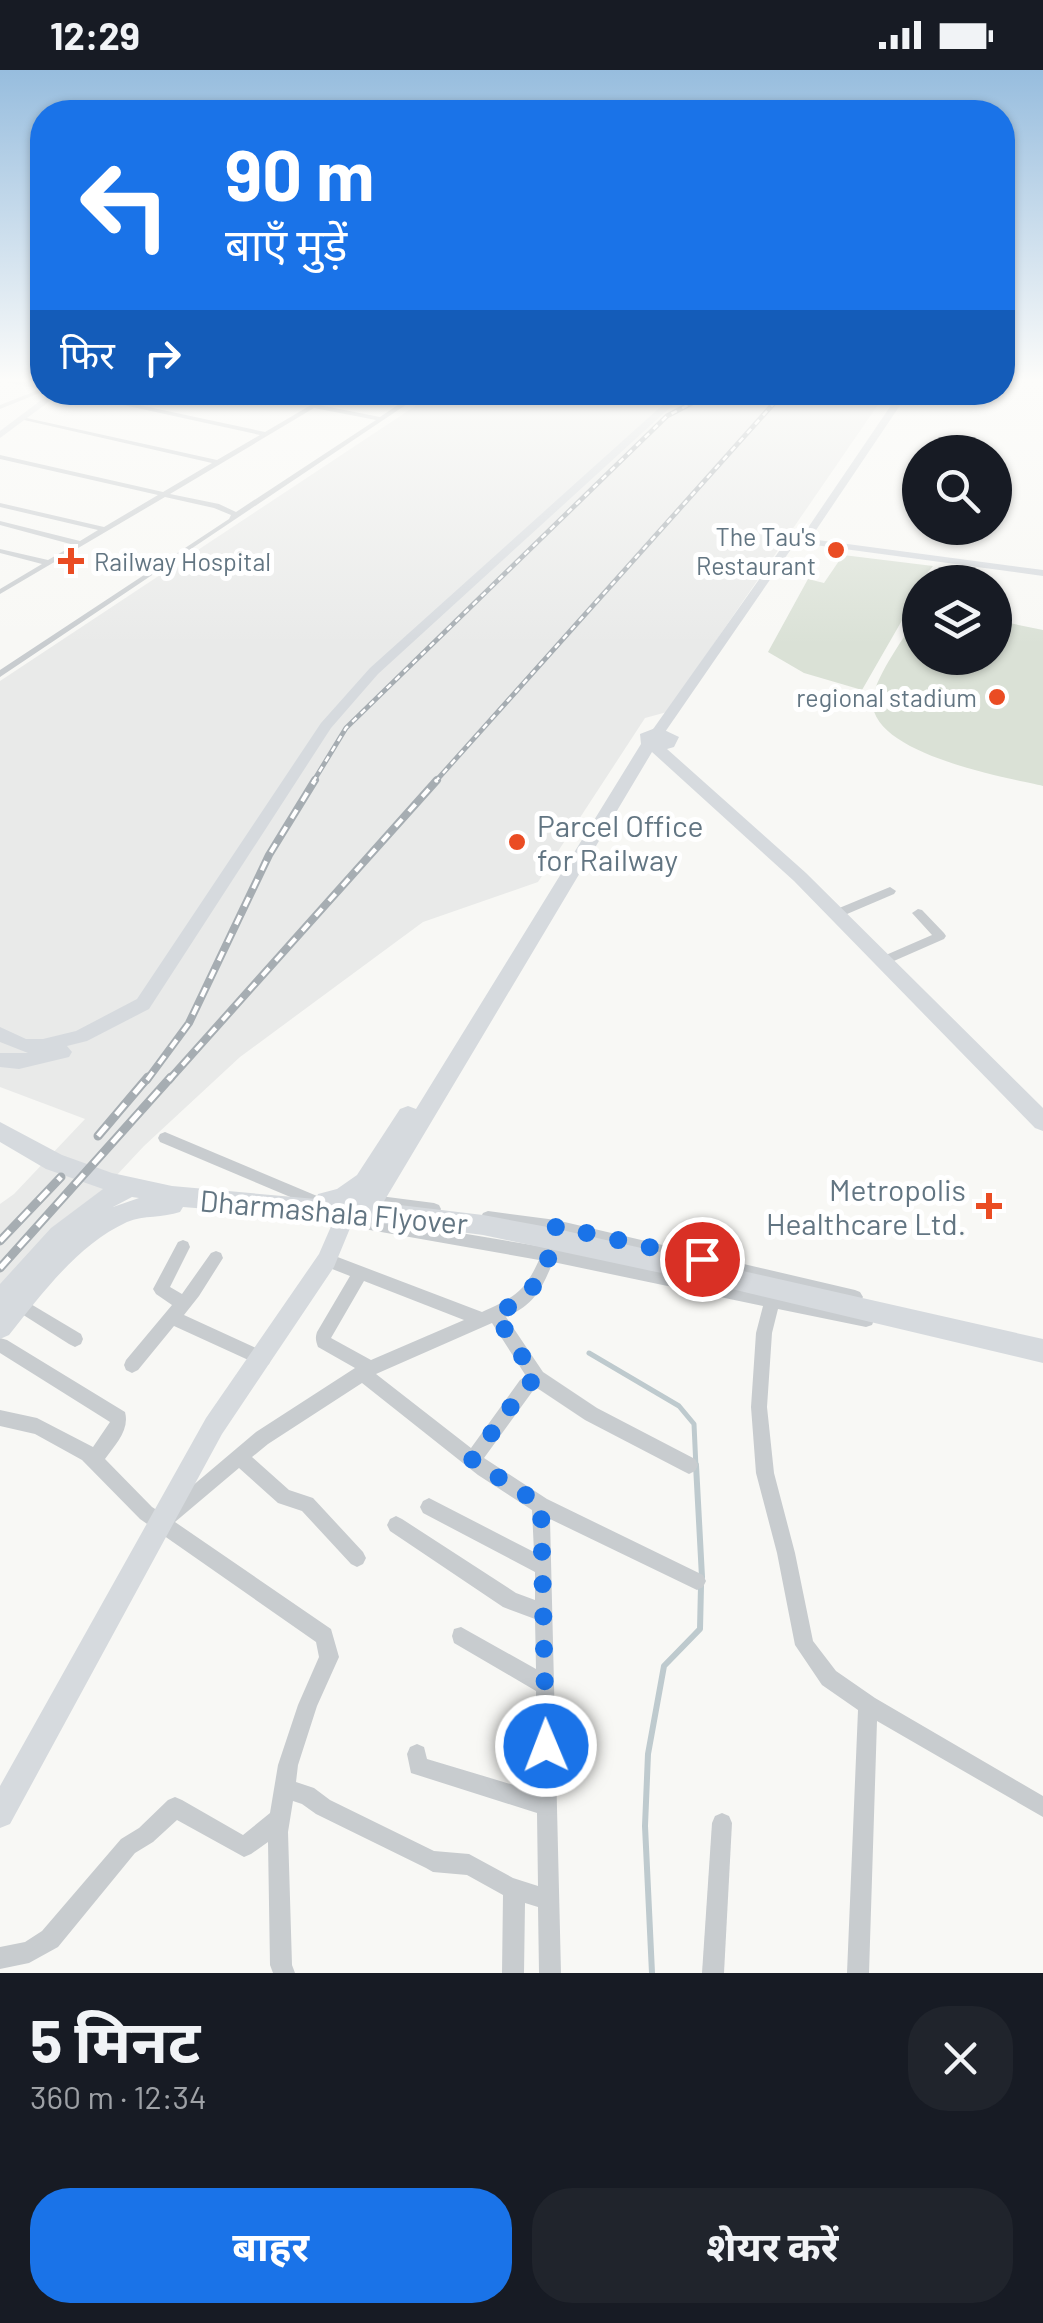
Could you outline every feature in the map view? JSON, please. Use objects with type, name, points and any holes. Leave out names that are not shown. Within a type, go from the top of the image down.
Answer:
[{"type":"main road","points":[[658,739],[840,912],[1043,1122]]},
{"type":"main road","points":[[0,1327],[10,1303],[68,1229],[111,1195],[132,1186],[160,1184],[312,1200],[341,1200],[361,1188],[450,1050],[630,751],[658,739]]},
{"type":"main road","points":[[10,1303],[90,1234],[127,1211],[146,1206],[345,1221],[372,1201],[658,739]]},
{"type":"main road","points":[[887,960],[1043,1104]]},
{"type":"main road","name":"Dharmashala Flyover","points":[[0,1130],[74,1171],[157,1194],[438,1218],[1043,1351]]},
{"type":"street","points":[[43,467],[230,510],[235,516]]},
{"type":"street","points":[[0,592],[210,467]]},
{"type":"street","points":[[0,674],[309,467]]},
{"type":"street","points":[[0,1034],[24,1046],[42,1046],[81,1036],[143,1004],[326,726],[405,642],[600,467]]},
{"type":"street","points":[[801,543],[849,467]]},
{"type":"street","points":[[658,739],[854,467]]},
{"type":"street","points":[[0,505],[106,530]]},
{"type":"street","points":[[19,509],[3,517],[1,523],[81,544]]},
{"type":"street","points":[[801,543],[1043,574]]},
{"type":"street","points":[[0,551],[49,563]]},
{"type":"street","points":[[0,1060],[19,1062],[76,1049],[114,1035],[147,1015],[306,776],[337,726],[339,714]]},
{"type":"street","points":[[840,912],[890,892]]},
{"type":"street","points":[[887,960],[940,936],[918,913]]},
{"type":"street","points":[[165,1138],[312,1200]]},
{"type":"street","points":[[0,1814],[214,1426],[327,1260],[345,1221],[550,1256],[896,1326],[911,1320],[897,1306],[556,1226],[372,1201]]},
{"type":"street","points":[[161,1524],[262,1438],[366,1370],[490,1317],[535,1288],[550,1256],[556,1226]]},
{"type":"street","points":[[183,1247],[161,1289],[178,1311],[263,1358]]},
{"type":"street","points":[[132,1365],[216,1258]]},
{"type":"street","points":[[327,1260],[490,1317],[536,1378],[591,1414],[689,1465]]},
{"type":"street","points":[[360,1273],[323,1337],[472,1460],[541,1505],[697,1581]]},
{"type":"street","points":[[772,1302],[764,1332],[759,1407],[765,1473],[786,1553],[797,1624],[814,1661],[829,1678],[868,1705],[1043,1808]]},
{"type":"street","points":[[10,1303],[75,1339]]},
{"type":"street","points":[[1,1345],[119,1418],[116,1430],[94,1460]]},
{"type":"street","points":[[472,1460],[536,1378]]},
{"type":"street","points":[[0,1418],[37,1426],[94,1460],[161,1524],[324,1636],[329,1657],[308,1705],[280,1820],[284,1973]]},
{"type":"street","points":[[239,1457],[284,1497],[307,1504],[357,1558]]},
{"type":"street","points":[[541,1505],[550,1973]]},
{"type":"street","points":[[429,1507],[544,1567]]},
{"type":"street","points":[[396,1525],[510,1600],[544,1613]]},
{"type":"street","points":[[461,1636],[546,1686]]},
{"type":"street","points":[[858,1973],[863,1870],[860,1819],[868,1705]]},
{"type":"street","points":[[416,1754],[418,1766],[548,1806]]},
{"type":"street","points":[[285,1789],[307,1796],[433,1862],[469,1865],[514,1888],[549,1900]]},
{"type":"street","points":[[0,1958],[29,1952],[50,1939],[128,1846],[146,1835],[175,1807],[244,1847],[280,1820]]},
{"type":"street","points":[[713,1973],[722,1823]]},
{"type":"street","points":[[512,1973],[514,1888]]},
{"type":"shaded area","points":[[324,467],[835,467],[667,712],[645,718],[538,882],[423,922],[240,1057],[144,1146],[0,1300],[0,1204],[85,1119],[0,1087],[0,681]]},
{"type":"shaded area","points":[[843,555],[925,565],[902,565],[902,620],[862,690],[804,673],[768,652],[808,579],[824,583]]},
{"type":"shaded area","points":[[1012,624],[1043,630],[1043,786],[937,758],[887,731],[875,713],[874,692],[902,640],[902,675],[1012,675]]},
{"type":"waterway","points":[[589,1353],[679,1406],[694,1424],[696,1468]]},
{"type":"waterway","points":[[696,1465],[702,1577]]},
{"type":"waterway","points":[[652,1973],[645,1826],[648,1754],[664,1666],[700,1629],[701,1586]]},
{"type":"railway","points":[[313,782],[346,728],[615,467]]},
{"type":"railway","points":[[435,782],[717,467]]},
{"type":"railway","points":[[147,1080],[189,1023],[269,855],[315,780]]},
{"type":"railway","points":[[169,1080],[437,780]]},
{"type":"railway","points":[[98,1136],[148,1077]]},
{"type":"railway","points":[[0,1268],[171,1077]]},
{"type":"railway","points":[[0,1241],[61,1177]]},
{"type":"place","name":"The Tau's Restaurant","points":[[836,550]]},
{"type":"place","name":"Railway Hospital","points":[[71,561]]},
{"type":"place","name":"regional stadium","points":[[997,697]]},
{"type":"place","name":"Parcel Office for Railway","points":[[517,842]]},
{"type":"place","name":"Metropolis Healthcare Ltd.","points":[[989,1206]]},
{"type":"route","points":[[546,1746],[541,1505],[472,1460],[536,1378],[495,1314],[514,1306],[535,1288],[550,1256],[556,1226],[702,1259]]}]
